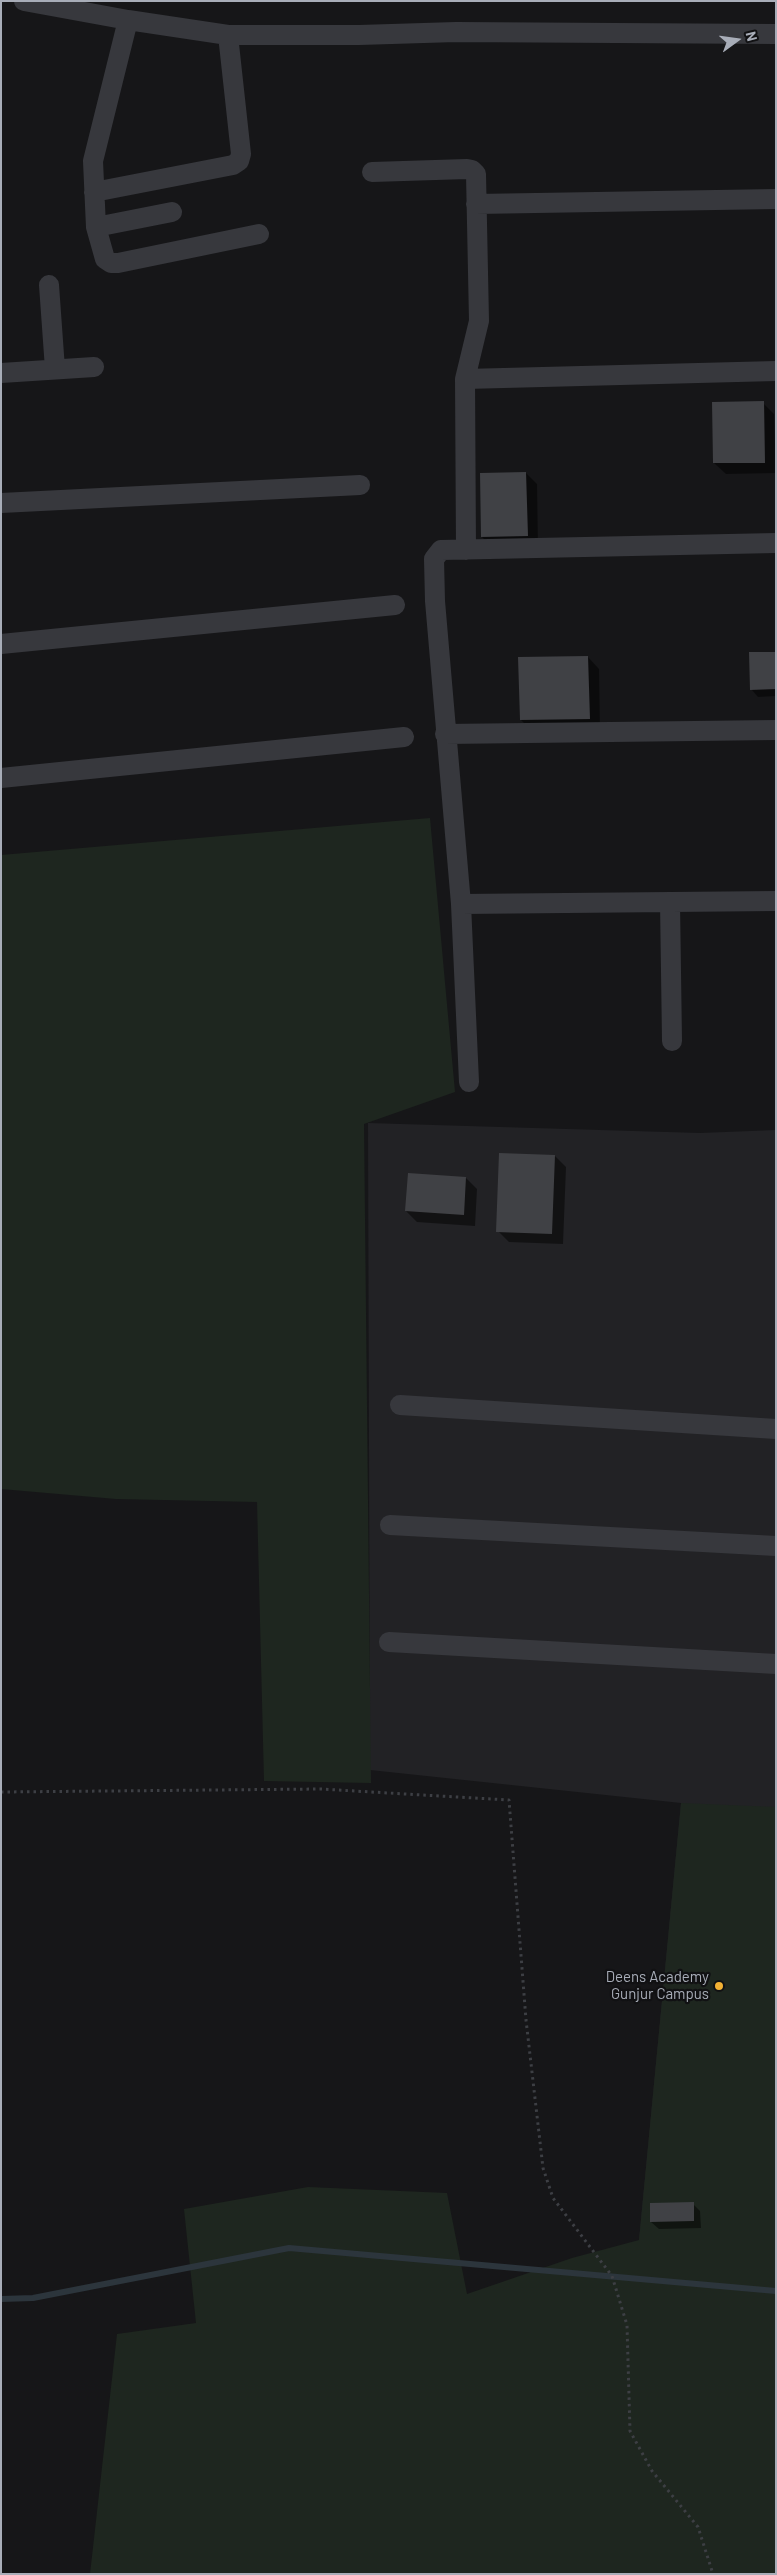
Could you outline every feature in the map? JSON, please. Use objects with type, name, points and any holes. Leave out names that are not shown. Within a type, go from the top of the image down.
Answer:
[{"type":"street","points":[[33,2],[128,20],[228,35],[359,36],[456,32],[776,34]]},
{"type":"street","points":[[128,20],[92,162],[96,228],[105,259],[111,264],[259,234]]},
{"type":"street","points":[[94,192],[233,165],[238,161],[241,154],[228,35]]},
{"type":"street","points":[[372,172],[472,170],[476,174],[479,321],[464,379],[466,550]]},
{"type":"street","points":[[476,204],[776,199]]},
{"type":"street","points":[[96,228],[172,212]]},
{"type":"street","points":[[49,285],[54,369]]},
{"type":"street","points":[[1,373],[94,367]]},
{"type":"street","points":[[464,379],[776,370]]},
{"type":"street","points":[[1,502],[360,485]]},
{"type":"street","points":[[469,1082],[461,904],[445,734],[434,559],[441,550],[776,543]]},
{"type":"street","points":[[1,644],[395,605]]},
{"type":"street","points":[[445,734],[776,730]]},
{"type":"street","points":[[1,778],[404,737]]},
{"type":"street","points":[[461,904],[776,901]]},
{"type":"street","points":[[670,902],[672,1041]]},
{"type":"street","points":[[400,1405],[776,1429]]},
{"type":"street","points":[[390,1525],[776,1546]]},
{"type":"street","points":[[389,1642],[776,1664]]},
{"type":"path","points":[[1,1792],[320,1789],[509,1800],[526,2020],[543,2168],[553,2198],[612,2276],[627,2325],[630,2431],[652,2471],[698,2527],[713,2574]]},
{"type":"shaded area","points":[[430,818],[455,1092],[364,1124],[371,1783],[264,1781],[257,1502],[116,1499],[1,1489],[1,855]]},
{"type":"shaded area","points":[[368,1123],[700,1133],[776,1130],[776,2220],[639,2240],[681,1803],[370,1770]]},
{"type":"shaded area","points":[[681,1803],[776,1807],[776,2574],[90,2574],[117,2334],[196,2323],[184,2209],[308,2187],[447,2193],[467,2294],[572,2258],[639,2240]]},
{"type":"building","points":[[764,401],[765,463],[713,463],[712,402]]},
{"type":"building","points":[[526,472],[528,536],[481,537],[480,473]]},
{"type":"building","points":[[749,652],[776,652],[776,689],[750,690]]},
{"type":"building","points":[[588,656],[590,719],[520,720],[518,657]]},
{"type":"building","points":[[499,1153],[555,1155],[552,1234],[496,1232]]},
{"type":"building","points":[[408,1173],[466,1177],[464,1215],[405,1211]]},
{"type":"building","points":[[694,2202],[694,2221],[650,2222],[650,2203]]},
{"type":"waterway","points":[[1,2299],[33,2298],[289,2248],[776,2291]]},
{"type":"place","name":"Deens Academy Gunjur Campus","points":[[719,1986]]}]
